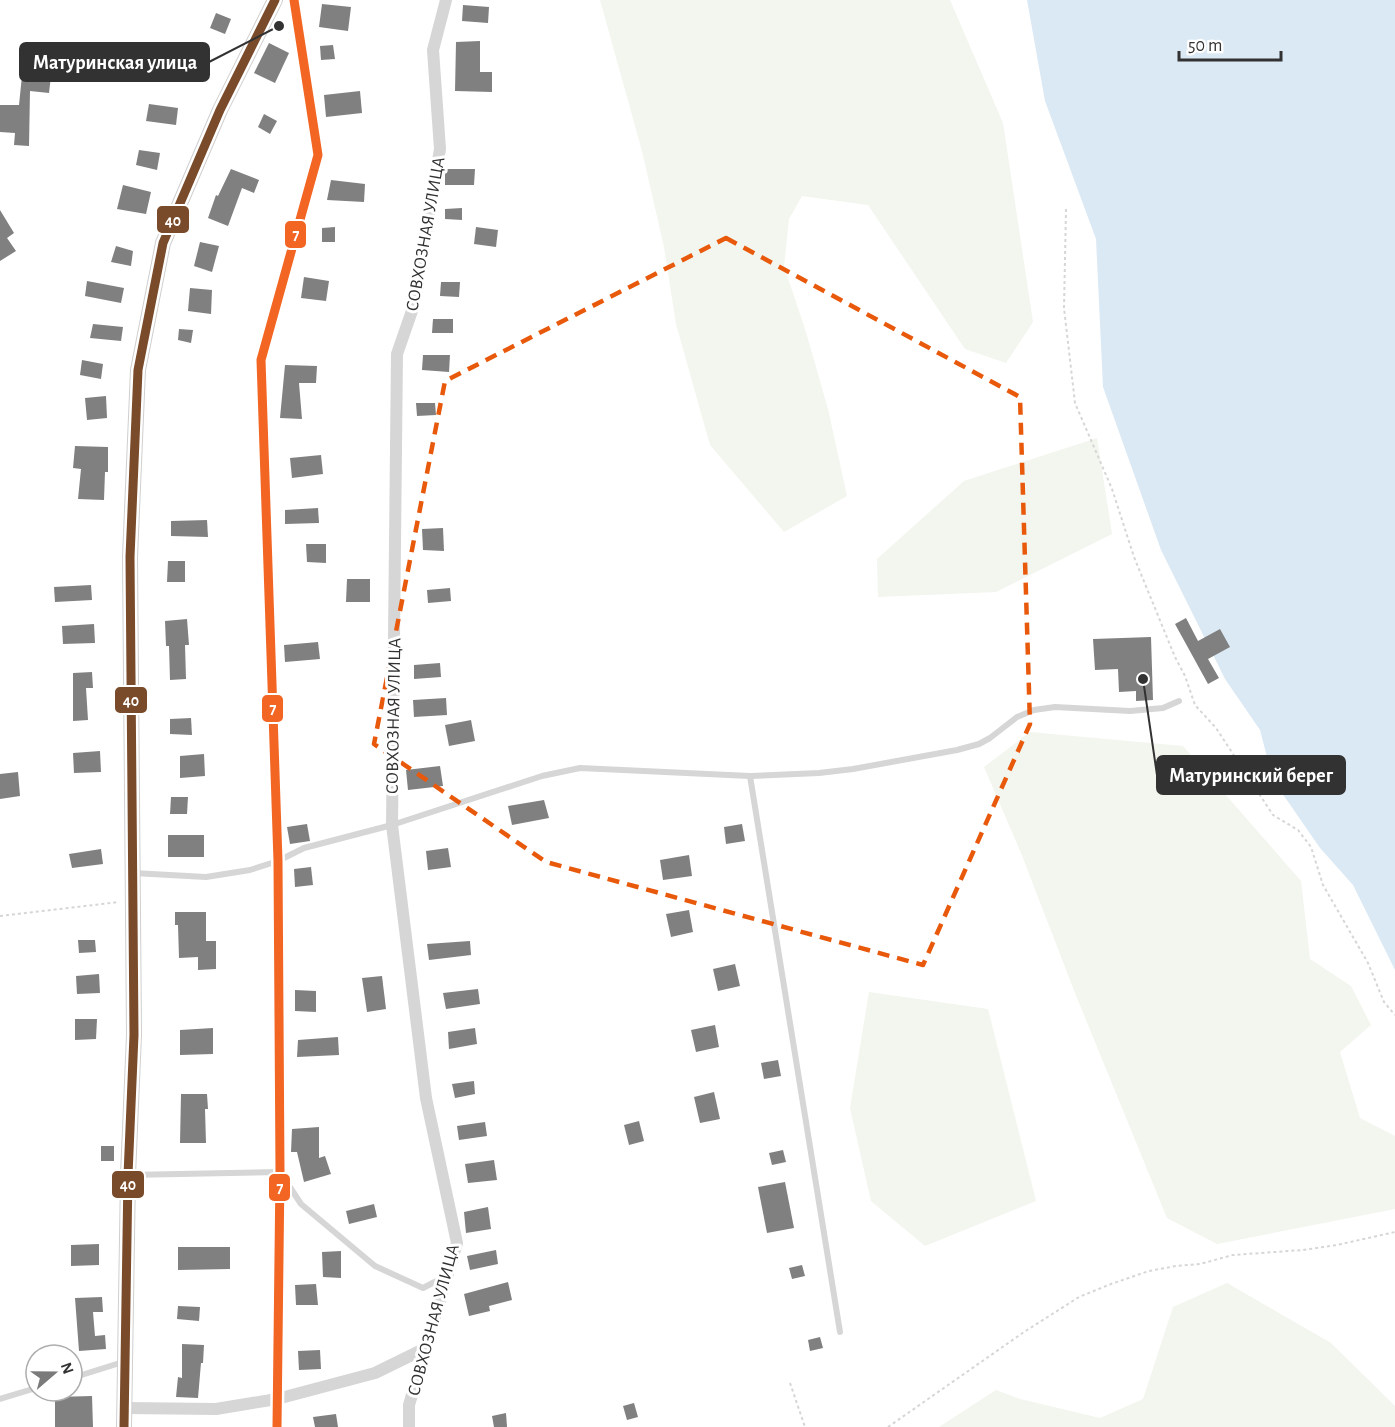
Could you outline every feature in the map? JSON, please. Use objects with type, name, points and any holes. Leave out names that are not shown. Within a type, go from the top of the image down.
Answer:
[{"type":"street","points":[[124,1427],[128,1175],[134,1035],[130,557],[138,370],[163,243],[220,110],[275,0]]},
{"type":"street","points":[[277,1427],[280,1172],[278,861],[261,360],[318,155],[294,0]]},
{"type":"street","name":"СОВХОЗНАЯ УЛИЦА","points":[[409,1427],[409,1405],[457,1243],[426,1098],[392,825],[398,354],[414,305],[440,149],[434,50],[446,0]]},
{"type":"street","points":[[125,1408],[216,1409],[277,1399],[375,1373],[426,1348]]},
{"type":"lane","points":[[132,873],[206,877],[250,870],[278,861],[304,848],[392,825],[542,776],[580,768],[750,776],[819,773],[853,769],[979,744],[1017,717],[1034,710],[1055,707],[1130,711],[1163,708],[1179,701]]},
{"type":"lane","points":[[750,776],[840,1332]]},
{"type":"lane","points":[[128,1175],[280,1172],[301,1204],[375,1266],[423,1288],[448,1275]]},
{"type":"lane","points":[[84,1374],[126,1361]]},
{"type":"lane","points":[[0,1390],[3,1398],[24,1392]]},
{"type":"path","points":[[1066,209],[1064,308],[1076,403],[1112,489],[1134,557],[1185,676],[1195,705],[1216,729],[1273,815],[1298,830],[1311,848],[1323,885],[1368,963],[1384,1002],[1395,1015]]},
{"type":"path","points":[[0,916],[133,900]]},
{"type":"path","points":[[888,1427],[1042,1320],[1080,1297],[1111,1284],[1149,1271],[1200,1264],[1233,1255],[1304,1250],[1395,1232]]},
{"type":"path","points":[[790,1383],[805,1427]]},
{"type":"highlighted area","points":[[726,238],[1020,397],[1030,724],[923,965],[546,862],[374,744],[445,381]]},
{"type":"shaded area","points":[[600,0],[950,0],[1003,123],[1033,322],[1006,363],[965,349],[868,205],[802,196],[789,219],[784,266],[828,409],[847,496],[784,532],[710,445],[676,324],[664,247],[642,151]]},
{"type":"shaded area","points":[[1027,0],[1395,0],[1395,970],[1353,885],[1320,848],[1273,780],[1260,730],[1225,679],[1161,550],[1103,387],[1096,239],[1045,101]]},
{"type":"shaded area","points":[[1097,438],[1112,534],[996,592],[878,597],[877,559],[964,481]]},
{"type":"shaded area","points":[[1030,732],[1183,746],[1301,881],[1310,959],[1351,986],[1371,1025],[1340,1052],[1360,1118],[1395,1136],[1395,1209],[1217,1244],[1167,1218],[1075,993],[1021,853],[984,767]]},
{"type":"shaded area","points":[[869,992],[988,1009],[1036,1201],[925,1246],[871,1201],[850,1108]]},
{"type":"shaded area","points":[[1227,1283],[1331,1343],[1395,1406],[1395,1427],[939,1427],[996,1390],[1020,1399],[1100,1418],[1143,1399],[1173,1307]]},
{"type":"building","points":[[322,4],[351,7],[348,31],[319,27]]},
{"type":"building","points":[[463,5],[489,7],[488,23],[462,21]]},
{"type":"building","points":[[216,13],[231,19],[225,34],[210,28]]},
{"type":"building","points":[[480,41],[480,72],[492,72],[492,92],[455,91],[456,42]]},
{"type":"building","points":[[269,43],[289,53],[275,83],[254,73]]},
{"type":"building","points":[[333,45],[335,59],[321,60],[320,46]]},
{"type":"building","points":[[24,56],[53,59],[49,93],[30,91],[29,146],[14,145],[15,133],[0,132],[0,105],[19,105]]},
{"type":"building","points":[[360,91],[362,113],[326,117],[324,95]]},
{"type":"building","points":[[149,104],[178,108],[176,125],[146,121]]},
{"type":"building","points":[[264,114],[277,121],[270,134],[258,127]]},
{"type":"building","points":[[139,150],[160,153],[157,170],[136,165]]},
{"type":"building","points":[[231,169],[259,180],[254,193],[242,188],[228,226],[208,218],[216,195],[218,196]]},
{"type":"building","points":[[445,169],[475,169],[474,185],[445,185]]},
{"type":"building","points":[[331,180],[365,184],[364,202],[327,200]]},
{"type":"building","points":[[123,185],[151,192],[146,214],[117,209]]},
{"type":"building","points":[[462,208],[462,220],[445,219],[445,209]]},
{"type":"building","points":[[0,210],[14,233],[7,238],[16,251],[0,261]]},
{"type":"building","points":[[335,227],[335,242],[322,242],[322,228]]},
{"type":"building","points":[[476,227],[498,230],[496,247],[474,244]]},
{"type":"building","points":[[200,242],[219,246],[212,272],[194,266]]},
{"type":"building","points":[[116,246],[133,251],[131,266],[111,262]]},
{"type":"building","points":[[304,277],[329,281],[326,301],[301,298]]},
{"type":"building","points":[[87,281],[124,288],[121,303],[85,296]]},
{"type":"building","points":[[441,282],[460,282],[459,297],[440,296]]},
{"type":"building","points":[[190,288],[212,290],[211,314],[188,311]]},
{"type":"building","points":[[433,319],[453,319],[453,333],[432,333]]},
{"type":"building","points":[[93,324],[123,327],[121,341],[90,338]]},
{"type":"building","points":[[179,329],[193,330],[191,343],[178,340]]},
{"type":"building","points":[[423,355],[450,355],[449,372],[422,370]]},
{"type":"building","points":[[82,360],[103,364],[101,379],[80,375]]},
{"type":"building","points":[[285,365],[317,366],[316,383],[299,383],[302,419],[280,418]]},
{"type":"building","points":[[106,396],[107,418],[87,420],[85,398]]},
{"type":"building","points":[[416,403],[435,403],[436,415],[417,416]]},
{"type":"building","points":[[75,446],[108,447],[108,472],[105,472],[104,500],[78,499],[81,469],[73,468]]},
{"type":"building","points":[[321,455],[323,474],[292,478],[290,458]]},
{"type":"building","points":[[318,508],[319,523],[285,524],[285,510]]},
{"type":"building","points":[[207,520],[208,537],[171,536],[171,521]]},
{"type":"building","points":[[443,528],[444,551],[423,550],[422,529]]},
{"type":"building","points":[[306,544],[326,544],[326,563],[307,562]]},
{"type":"building","points":[[168,561],[185,561],[185,582],[167,582]]},
{"type":"building","points":[[347,579],[370,579],[370,602],[346,602]]},
{"type":"building","points":[[91,585],[92,600],[55,602],[54,587]]},
{"type":"building","points":[[450,588],[451,601],[428,603],[427,590]]},
{"type":"building","points":[[1186,618],[1198,641],[1220,629],[1230,647],[1208,659],[1219,678],[1208,684],[1175,624]]},
{"type":"building","points":[[187,619],[189,645],[185,645],[186,679],[170,680],[169,646],[166,646],[165,621]]},
{"type":"building","points":[[94,624],[95,643],[63,644],[62,626]]},
{"type":"building","points":[[1151,637],[1153,700],[1136,701],[1136,691],[1119,692],[1118,669],[1095,670],[1093,639]]},
{"type":"building","points":[[318,642],[320,659],[285,662],[284,645]]},
{"type":"building","points":[[440,663],[441,677],[414,679],[414,665]]},
{"type":"building","points":[[92,672],[93,688],[86,688],[88,720],[73,721],[73,673]]},
{"type":"building","points":[[446,698],[447,715],[414,717],[413,700]]},
{"type":"building","points":[[191,718],[192,735],[170,734],[170,719]]},
{"type":"building","points":[[471,720],[475,741],[449,746],[445,725]]},
{"type":"building","points":[[100,751],[101,772],[74,773],[73,753]]},
{"type":"building","points":[[204,754],[205,776],[180,778],[180,756]]},
{"type":"building","points":[[440,766],[443,786],[408,790],[406,770]]},
{"type":"building","points":[[18,772],[20,796],[0,799],[0,774]]},
{"type":"building","points":[[171,797],[188,797],[187,814],[170,814]]},
{"type":"building","points":[[544,800],[549,818],[512,825],[508,806]]},
{"type":"building","points":[[307,824],[310,841],[290,844],[287,827]]},
{"type":"building","points":[[742,824],[745,841],[726,844],[724,827]]},
{"type":"building","points":[[168,835],[204,835],[204,857],[168,857]]},
{"type":"building","points":[[448,848],[451,867],[428,870],[426,851]]},
{"type":"building","points":[[101,849],[103,864],[72,868],[69,854]]},
{"type":"building","points":[[689,855],[692,876],[663,880],[660,860]]},
{"type":"building","points":[[311,867],[313,885],[295,887],[294,869]]},
{"type":"building","points":[[689,910],[693,932],[671,937],[666,914]]},
{"type":"building","points":[[175,912],[206,912],[206,941],[216,941],[216,969],[198,970],[198,957],[179,958],[178,925],[175,925]]},
{"type":"building","points":[[78,940],[95,940],[96,952],[79,953]]},
{"type":"building","points":[[470,941],[471,955],[429,960],[427,944]]},
{"type":"building","points":[[735,964],[740,986],[718,991],[713,969]]},
{"type":"building","points":[[99,974],[100,993],[77,994],[76,976]]},
{"type":"building","points":[[382,976],[386,1009],[367,1012],[362,978]]},
{"type":"building","points":[[478,989],[480,1004],[446,1009],[443,993]]},
{"type":"building","points":[[295,990],[316,991],[316,1012],[295,1011]]},
{"type":"building","points":[[75,1019],[97,1019],[96,1039],[75,1040]]},
{"type":"building","points":[[715,1025],[719,1047],[696,1052],[691,1030]]},
{"type":"building","points":[[213,1028],[213,1054],[180,1055],[180,1030]]},
{"type":"building","points":[[475,1028],[477,1044],[449,1049],[448,1032]]},
{"type":"building","points":[[338,1037],[339,1055],[297,1057],[298,1040]]},
{"type":"building","points":[[778,1060],[781,1076],[764,1079],[761,1063]]},
{"type":"building","points":[[474,1081],[475,1094],[455,1098],[452,1084]]},
{"type":"building","points":[[714,1092],[720,1119],[700,1123],[694,1097]]},
{"type":"building","points":[[181,1094],[207,1094],[206,1143],[180,1143]]},
{"type":"building","points":[[639,1121],[644,1141],[629,1145],[624,1125]]},
{"type":"building","points":[[485,1122],[487,1136],[459,1140],[457,1126]]},
{"type":"building","points":[[319,1127],[319,1158],[325,1156],[331,1174],[304,1182],[297,1152],[291,1152],[292,1129]]},
{"type":"building","points":[[101,1146],[114,1146],[114,1161],[101,1161]]},
{"type":"building","points":[[783,1150],[786,1162],[772,1165],[769,1153]]},
{"type":"building","points":[[494,1160],[497,1180],[468,1183],[465,1164]]},
{"type":"building","points":[[785,1182],[794,1228],[767,1233],[758,1187]]},
{"type":"building","points":[[374,1204],[377,1217],[349,1224],[346,1211]]},
{"type":"building","points":[[488,1207],[491,1229],[466,1233],[464,1212]]},
{"type":"building","points":[[99,1244],[99,1265],[71,1266],[71,1245]]},
{"type":"building","points":[[178,1247],[230,1247],[230,1269],[178,1270]]},
{"type":"building","points":[[496,1250],[498,1264],[470,1270],[467,1256]]},
{"type":"building","points":[[341,1251],[341,1278],[323,1277],[322,1252]]},
{"type":"building","points":[[802,1265],[805,1276],[792,1279],[789,1268]]},
{"type":"building","points":[[508,1282],[512,1300],[489,1306],[490,1311],[469,1316],[464,1294]]},
{"type":"building","points":[[316,1284],[318,1305],[296,1305],[295,1285]]},
{"type":"building","points":[[102,1297],[103,1312],[93,1312],[95,1336],[105,1335],[106,1349],[84,1351],[84,1343],[78,1343],[75,1298]]},
{"type":"building","points":[[178,1306],[200,1307],[199,1321],[177,1319]]},
{"type":"building","points":[[820,1337],[823,1348],[810,1351],[808,1340]]},
{"type":"building","points":[[182,1344],[204,1345],[198,1398],[176,1397],[178,1377],[182,1378]]},
{"type":"building","points":[[320,1350],[321,1369],[299,1370],[298,1351]]},
{"type":"building","points":[[84,1396],[92,1396],[93,1427],[55,1427],[55,1403],[84,1403]]},
{"type":"building","points":[[634,1403],[638,1417],[627,1420],[623,1406]]},
{"type":"building","points":[[506,1413],[507,1427],[494,1427],[492,1416]]},
{"type":"building","points":[[336,1414],[338,1427],[315,1427],[313,1417]]},
{"type":"transit line","name":"40","points":[[124,1427],[128,1175],[134,1035],[130,557],[138,370],[163,243],[220,110],[275,0]]},
{"type":"transit line","name":"7","points":[[277,1427],[280,1172],[278,861],[261,360],[318,155],[294,0]]},
{"type":"place","name":"Матуринская улица","points":[[279,26]]},
{"type":"place","name":"Матуринский берег","points":[[1143,679]]}]
